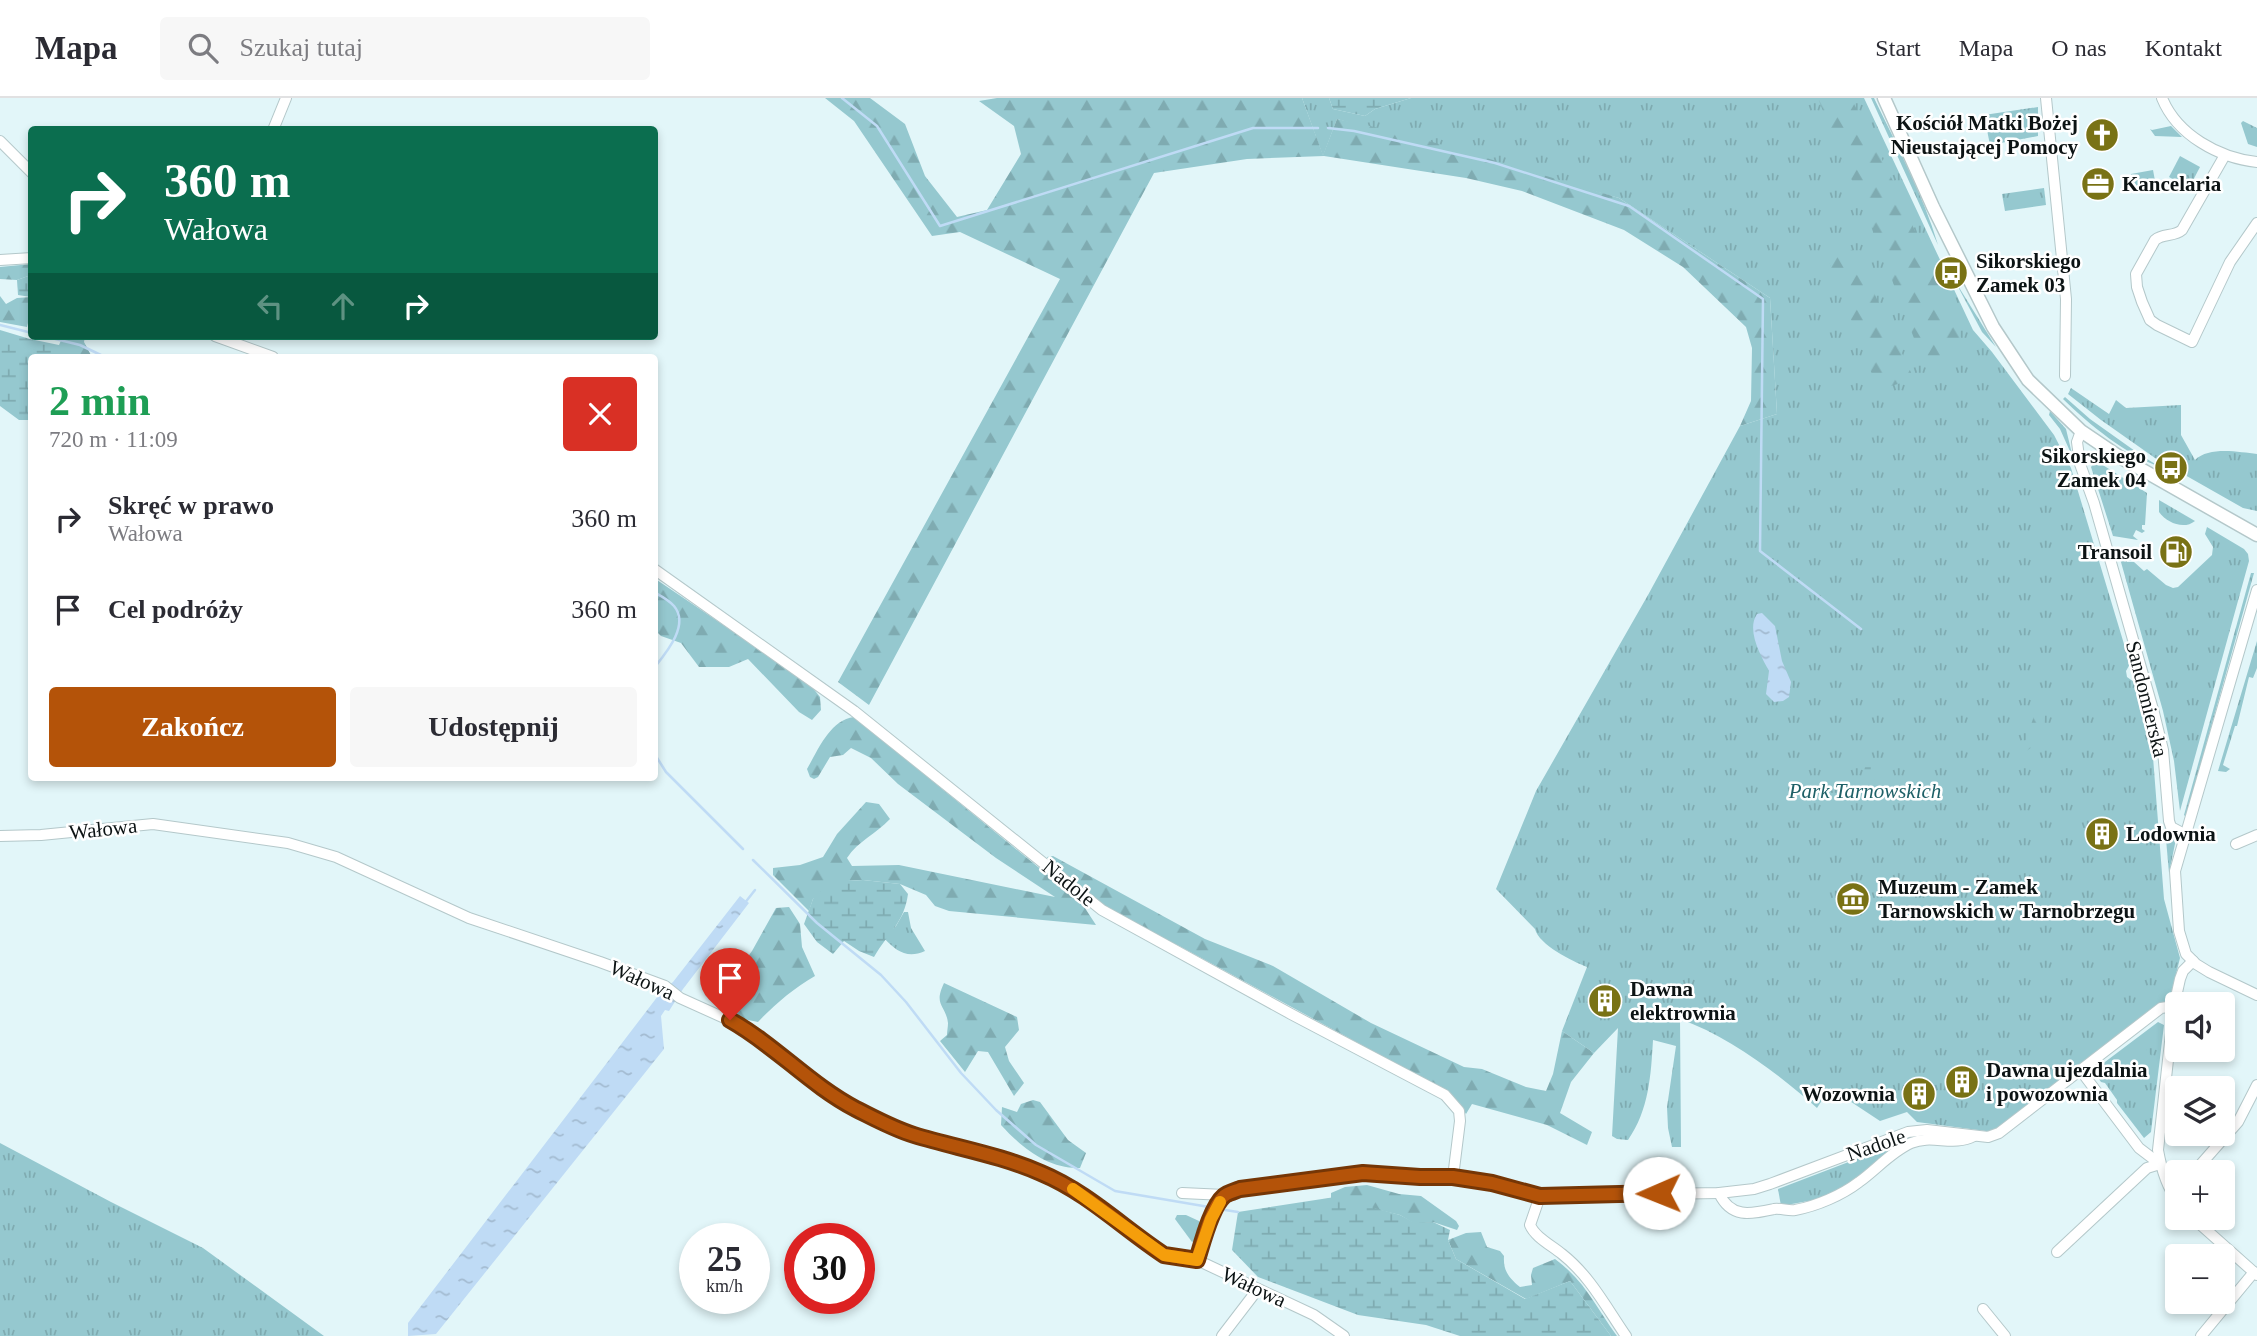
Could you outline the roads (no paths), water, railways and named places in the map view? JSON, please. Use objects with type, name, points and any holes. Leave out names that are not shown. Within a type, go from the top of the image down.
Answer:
[{"type":"street","points":[[275,126],[286,98]]},
{"type":"street","points":[[1884,98],[1933,207],[1993,327],[2028,380],[2081,431],[2118,456],[2257,535]]},
{"type":"street","points":[[2046,98],[2066,299],[2065,376]]},
{"type":"street","points":[[2162,98],[2173,117],[2191,136],[2225,155],[2257,162]]},
{"type":"street","points":[[0,141],[28,169]]},
{"type":"street","points":[[2225,155],[2182,230],[2176,234],[2159,236],[2136,274],[2137,287],[2150,320],[2192,342],[2230,262],[2257,223]]},
{"type":"street","points":[[0,260],[28,258]]},
{"type":"street","points":[[226,340],[265,354]]},
{"type":"street","name":"Sandomierska","points":[[2081,431],[2077,438],[2077,447],[2160,738],[2169,821],[2171,827],[2186,835]]},
{"type":"street","name":"Nadole","points":[[658,572],[854,711],[1102,910],[1445,1095],[1459,1111],[1460,1121],[1453,1177]]},
{"type":"street","points":[[2257,590],[2175,871],[2179,931],[2183,945],[2193,961],[2208,972],[2257,995]]},
{"type":"street","name":"Wałowa","points":[[0,836],[41,835],[153,824],[288,843],[349,862],[469,918],[665,986],[680,998],[740,1025],[853,1107],[912,1134],[996,1156],[1044,1174],[1082,1195],[1164,1255],[1197,1260],[1314,1315],[1344,1336]]},
{"type":"street","points":[[2236,844],[2257,835]]},
{"type":"street","points":[[2177,992],[2183,971],[2193,961]]},
{"type":"street","name":"Nadole","points":[[1182,1194],[1224,1195],[1240,1189],[1363,1173],[1453,1177],[1492,1183],[1540,1196],[1719,1193],[1754,1189],[1908,1132],[1927,1130],[1988,1137],[1999,1133],[2165,1007]]},
{"type":"street","points":[[2165,1174],[2158,1150],[2168,1062]]},
{"type":"street","points":[[2081,1071],[2139,1147],[2160,1164]]},
{"type":"street","points":[[2205,1160],[2238,1122],[2257,1085]]},
{"type":"street","points":[[1719,1193],[1724,1204],[1737,1212],[1752,1214],[1780,1208],[1793,1210],[1842,1193],[1896,1151],[1913,1142],[1930,1139],[1952,1143],[1974,1136]]},
{"type":"street","points":[[2057,1252],[2147,1168],[2160,1164]]},
{"type":"street","points":[[1197,1260],[1211,1219],[1224,1195]]},
{"type":"street","points":[[1540,1196],[1530,1225],[1532,1231],[1593,1284],[1626,1336]]},
{"type":"street","points":[[2202,1336],[2255,1274],[2206,1230]]},
{"type":"street","points":[[1222,1336],[1258,1289]]},
{"type":"street","points":[[1983,1309],[2005,1336]]},
{"type":"water","points":[[1762,613],[1775,626],[1782,661],[1791,682],[1789,697],[1783,701],[1774,702],[1766,694],[1769,671],[1756,643],[1753,628],[1757,614]]},
{"type":"water","points":[[740,896],[749,903],[669,1011],[665,1010],[661,1016],[664,1049],[436,1334],[408,1336],[408,1323],[661,992],[673,982]]},
{"type":"waterway","points":[[842,98],[877,126],[940,226],[1253,128],[1318,128]]},
{"type":"waterway","points":[[1328,128],[1354,131],[1495,163],[1629,206],[1763,299],[1760,551],[1861,629]]},
{"type":"waterway","points":[[0,325],[28,332]]},
{"type":"waterway","points":[[59,340],[80,345],[99,354]]},
{"type":"waterway","points":[[658,594],[674,606],[679,622],[674,638],[658,663]]},
{"type":"waterway","points":[[658,759],[666,772],[743,849]]},
{"type":"waterway","points":[[753,860],[817,923],[881,975],[906,1002],[961,1073],[996,1110],[1036,1145],[1115,1191],[1209,1207]]},
{"type":"waterway","points":[[744,904],[755,890]]},
{"type":"waterway","points":[[1225,1210],[1238,1212]]},
{"type":"place","name":"Kościół Matki Bożej Nieustającej Pomocy","points":[[2102,135]]},
{"type":"place","name":"Kancelaria","points":[[2098,184]]},
{"type":"place","name":"Sikorskiego Zamek 03","points":[[1951,273]]},
{"type":"place","name":"Sikorskiego Zamek 04","points":[[2171,468]]},
{"type":"place","name":"Transoil","points":[[2176,552]]},
{"type":"place","name":"Lodownia","points":[[2102,834]]},
{"type":"place","name":"Muzeum - Zamek Tarnowskich w Tarnobrzegu","points":[[1853,899]]},
{"type":"place","name":"Dawna elektrownia","points":[[1605,1001]]},
{"type":"place","name":"Dawna ujezdalnia i powozownia","points":[[1962,1082]]},
{"type":"place","name":"Wozownia","points":[[1919,1094]]},
{"type":"park label","name":"Park Tarnowskich","points":[[1865,791]]}]
